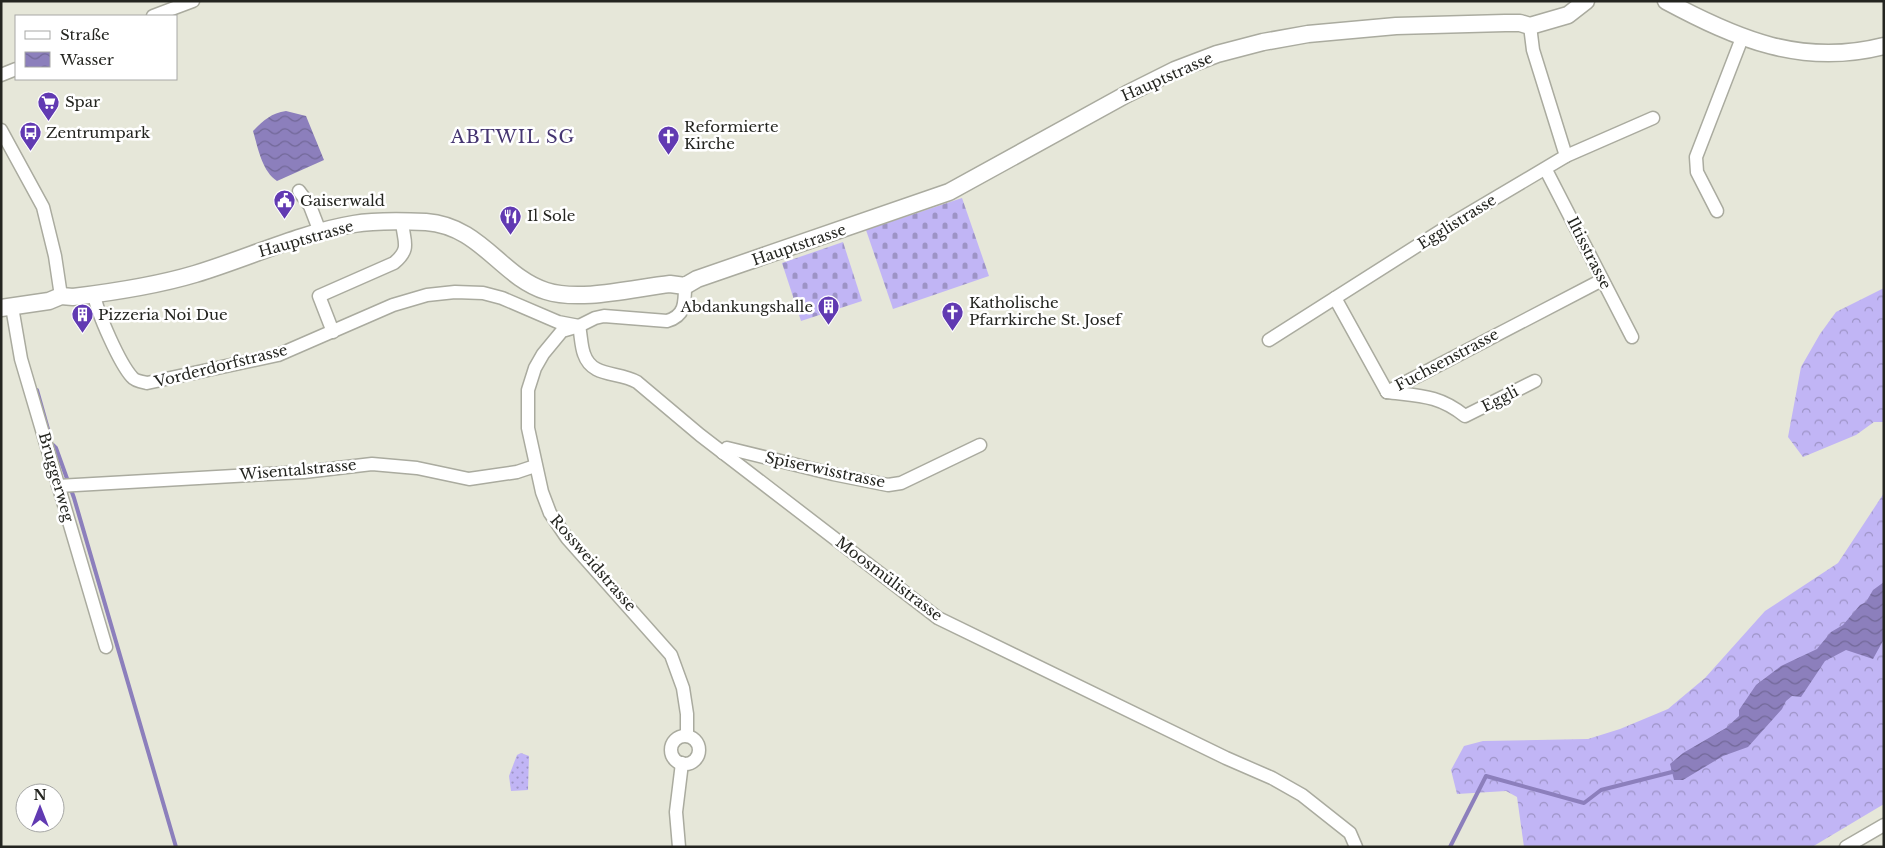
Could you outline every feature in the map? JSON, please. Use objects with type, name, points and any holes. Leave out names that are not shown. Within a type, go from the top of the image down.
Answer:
[{"type":"street","points":[[156,15],[193,1]]},
{"type":"street","name":"Hauptstrasse","points":[[6,308],[49,301],[61,296],[73,297],[146,287],[194,274],[320,232],[355,224],[402,222],[429,222],[460,232],[479,242],[522,278],[544,290],[554,293],[576,295],[670,284],[685,286],[697,279],[949,192],[1127,94],[1175,70],[1217,54],[1264,42],[1362,28],[1505,23],[1520,23],[1530,26],[1568,15],[1586,1]]},
{"type":"street","points":[[1666,1],[1742,38],[1807,54],[1851,53],[1884,46]]},
{"type":"street","points":[[1530,26],[1533,50],[1566,156]]},
{"type":"street","points":[[1717,211],[1697,172],[1696,157],[1742,38]]},
{"type":"street","points":[[1,76],[15,69]]},
{"type":"street","name":"Egglistrasse","points":[[1269,340],[1454,223],[1546,170],[1566,156],[1653,118]]},
{"type":"street","points":[[1,130],[42,207],[55,256],[61,296]]},
{"type":"street","name":"Iltisstrasse","points":[[1546,170],[1632,337]]},
{"type":"street","points":[[299,191],[310,206],[320,232]]},
{"type":"street","points":[[333,332],[319,296],[394,264],[401,258],[406,245],[402,222]]},
{"type":"street","name":"Fuchsenstrasse","points":[[1335,298],[1388,392],[1602,280]]},
{"type":"street","name":"Rossweidstrasse","points":[[685,286],[682,311],[674,319],[667,321],[604,316],[595,318],[556,336],[543,354],[531,379],[528,390],[528,428],[535,466],[550,512],[568,538],[671,655],[684,696],[687,714],[687,736]]},
{"type":"street","name":"Vorderdorfstrasse","points":[[94,294],[96,304],[113,344],[132,378],[147,383],[278,355],[392,305],[428,296],[455,292],[483,293],[502,298],[558,322],[579,326]]},
{"type":"street","name":"Bruggerweg","points":[[6,308],[21,359],[64,486],[106,647]]},
{"type":"street","name":"Moosmülistrasse","points":[[579,326],[584,354],[593,368],[602,373],[628,377],[636,382],[723,452],[938,618],[1217,754],[1272,778],[1302,795],[1350,833],[1356,847]]},
{"type":"street","name":"Eggli","points":[[1388,392],[1438,399],[1465,416],[1535,381]]},
{"type":"street","name":"Spiserwisstrasse","points":[[723,452],[727,448],[833,474],[888,484],[901,484],[980,445]]},
{"type":"street","name":"Wisentalstrasse","points":[[64,486],[304,472],[372,464],[417,468],[469,480],[517,472],[535,466]]},
{"type":"street","points":[[687,736],[697,743],[699,752],[692,762],[682,764],[675,759],[672,750],[675,741],[687,736]]},
{"type":"street","points":[[679,847],[676,812],[682,764]]},
{"type":"street","points":[[1846,847],[1884,825]]},
{"type":"green space","points":[[962,198],[989,276],[893,309],[866,230]]},
{"type":"green space","points":[[843,242],[862,301],[801,321],[782,263]]},
{"type":"green space","points":[[1884,288],[1884,422],[1874,422],[1856,435],[1803,457],[1788,437],[1801,367],[1820,334],[1836,312]]},
{"type":"green space","points":[[1884,493],[1884,804],[1812,847],[1524,847],[1517,797],[1506,791],[1457,794],[1451,770],[1464,746],[1483,741],[1588,739],[1620,729],[1668,709],[1705,678],[1765,611],[1838,563]]},
{"type":"green space","points":[[521,753],[529,756],[528,790],[511,791],[509,776],[517,755]]},
{"type":"water","points":[[286,111],[306,116],[324,160],[277,181],[264,165],[253,131],[272,116]]},
{"type":"water","points":[[1884,582],[1884,639],[1873,659],[1846,650],[1825,661],[1801,697],[1792,696],[1786,701],[1782,709],[1748,747],[1723,756],[1683,780],[1674,780],[1670,764],[1683,753],[1726,728],[1739,716],[1739,710],[1756,685],[1781,666],[1817,649],[1831,632],[1843,625],[1860,605],[1866,602],[1873,590]]},
{"type":"waterway","points":[[37,390],[48,429]]},
{"type":"waterway","points":[[53,445],[56,448],[74,498],[176,847]]},
{"type":"waterway","points":[[1450,847],[1486,776],[1584,803],[1601,790],[1672,772]]},
{"type":"place","name":"Spar","points":[[49,121]]},
{"type":"place","name":"Zentrumpark","points":[[30,152]]},
{"type":"place","name":"Reformierte Kirche","points":[[668,155]]},
{"type":"place","name":"Gaiserwald","points":[[284,220]]},
{"type":"place","name":"Il Sole","points":[[511,235]]},
{"type":"place","name":"Abdankungshalle","points":[[829,326]]},
{"type":"place","name":"Katholische Pfarrkirche St. Josef","points":[[953,331]]},
{"type":"place","name":"Pizzeria Noi Due","points":[[82,334]]},
{"type":"district","name":"ABTWIL SG","points":[[513,137]]}]
